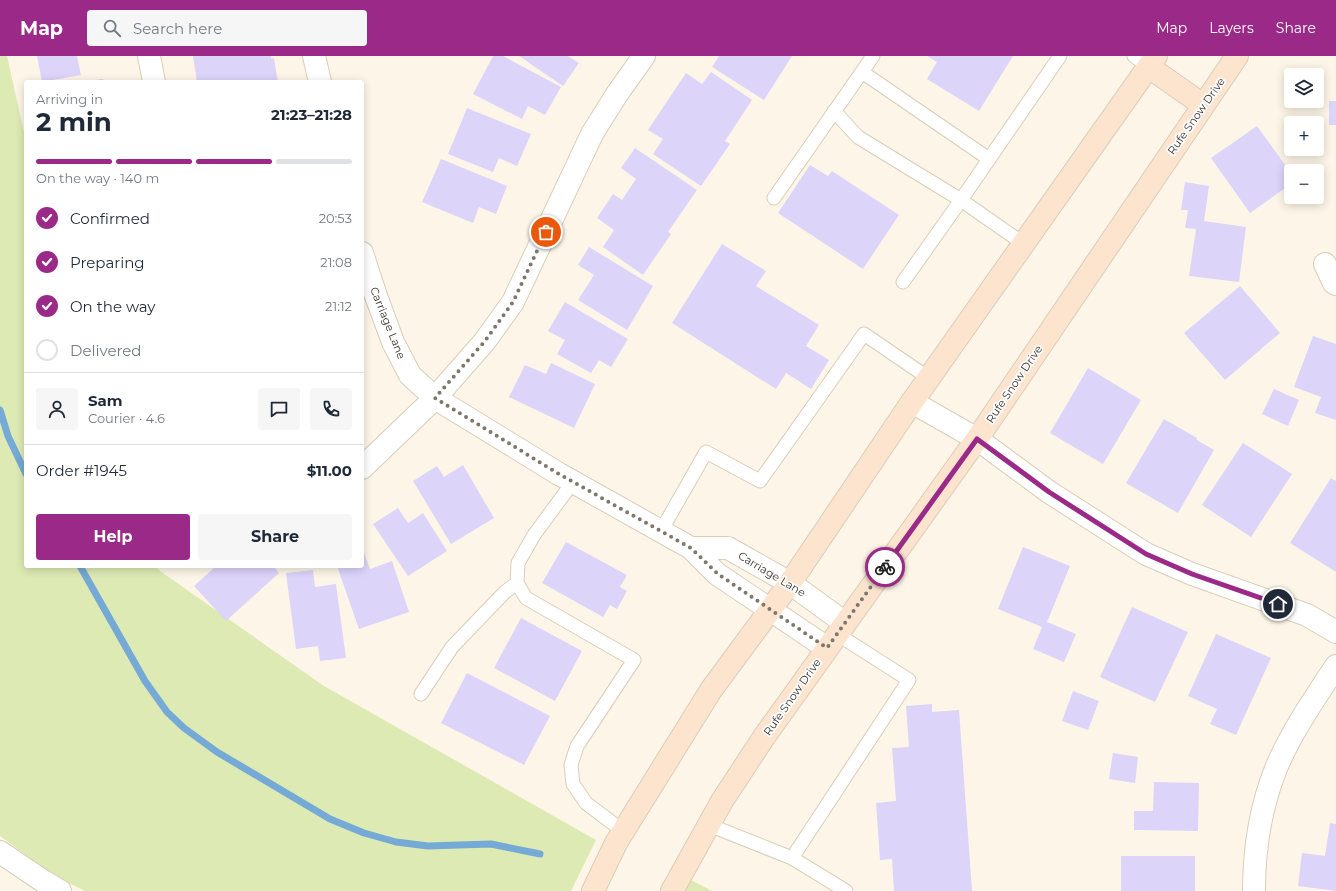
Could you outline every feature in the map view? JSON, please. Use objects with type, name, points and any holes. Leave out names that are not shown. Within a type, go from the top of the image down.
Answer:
[{"type":"main road","name":"Rufe Snow Drive","points":[[672,891],[722,801],[764,737],[977,439],[1237,56]]},
{"type":"main road","points":[[593,891],[623,831],[711,690],[790,583],[912,402],[1024,244],[1146,60],[1203,105]]},
{"type":"street","points":[[149,56],[154,80]]},
{"type":"street","points":[[314,56],[320,80]]},
{"type":"street","points":[[364,466],[435,398],[485,341],[513,302],[592,134],[617,94],[644,56]]},
{"type":"street","name":"Carriage Lane","points":[[364,259],[393,342],[410,375],[435,398],[573,482],[691,548],[718,574],[770,609],[836,635]]},
{"type":"street","points":[[1325,264],[1334,283],[1336,284]]},
{"type":"street","points":[[912,402],[977,439],[1049,492],[1146,554],[1192,574],[1307,615],[1336,632]]},
{"type":"street","name":"Carriage Lane","points":[[691,548],[728,548],[790,583],[836,635]]},
{"type":"street","points":[[1254,891],[1256,845],[1265,801],[1277,765],[1300,723],[1336,666]]},
{"type":"street","points":[[0,852],[60,891]]},
{"type":"lane","points":[[774,198],[873,56]]},
{"type":"lane","points":[[903,282],[1060,56]]},
{"type":"lane","points":[[862,72],[989,158]]},
{"type":"lane","points":[[834,111],[858,137],[961,200],[1024,244]]},
{"type":"lane","points":[[661,531],[706,452],[760,481],[864,334],[930,378]]},
{"type":"lane","points":[[573,482],[534,535],[518,563],[517,583],[526,598],[634,660],[577,746],[571,765],[573,784],[586,803],[623,831]]},
{"type":"lane","points":[[421,694],[452,647],[505,592],[517,583]]},
{"type":"lane","points":[[792,858],[909,680],[836,635]]},
{"type":"lane","points":[[709,825],[792,858],[846,891]]},
{"type":"green space","points":[[0,56],[7,56],[24,132],[24,568],[158,568],[324,686],[596,840],[571,891],[85,891],[56,877],[0,836]]},
{"type":"green space","points":[[689,879],[712,891],[683,891]]},
{"type":"building","points":[[37,56],[77,56],[81,75],[53,80],[42,80]]},
{"type":"building","points":[[193,56],[271,56],[271,59],[274,58],[278,80],[197,80]]},
{"type":"building","points":[[493,56],[503,56],[561,87],[545,115],[528,106],[522,119],[473,94]]},
{"type":"building","points":[[519,56],[568,56],[579,63],[563,86]]},
{"type":"building","points":[[719,56],[792,56],[764,100],[712,67]]},
{"type":"building","points":[[927,56],[1013,56],[979,111],[927,79],[937,62]]},
{"type":"building","points":[[711,72],[752,100],[725,141],[730,144],[701,186],[653,154],[663,139],[648,130],[686,73],[702,84]]},
{"type":"building","points":[[1329,101],[1336,101],[1336,125],[1329,125]]},
{"type":"building","points":[[467,108],[531,134],[517,166],[499,158],[493,172],[448,154]]},
{"type":"building","points":[[1257,126],[1284,164],[1284,189],[1250,213],[1211,158]]},
{"type":"building","points":[[635,148],[697,190],[668,232],[671,234],[643,275],[603,247],[614,230],[597,218],[613,194],[622,200],[636,179],[621,168]]},
{"type":"building","points":[[441,159],[507,186],[496,214],[479,207],[473,223],[422,202]]},
{"type":"building","points":[[810,165],[828,176],[832,171],[899,215],[863,269],[778,213]]},
{"type":"building","points":[[1185,182],[1209,186],[1204,221],[1246,227],[1239,282],[1189,276],[1196,229],[1185,228],[1188,210],[1181,210]]},
{"type":"building","points":[[722,244],[766,271],[756,286],[819,325],[806,346],[829,360],[811,389],[786,373],[776,389],[672,323]]},
{"type":"building","points":[[589,247],[653,286],[627,330],[578,300],[594,275],[578,265]]},
{"type":"building","points":[[1240,286],[1280,333],[1225,380],[1184,333]]},
{"type":"building","points":[[565,302],[628,339],[611,367],[599,360],[591,373],[557,354],[565,340],[548,331]]},
{"type":"building","points":[[1313,336],[1336,344],[1336,420],[1315,413],[1321,397],[1294,387]]},
{"type":"building","points":[[551,363],[595,384],[574,428],[509,397],[525,365],[546,374]]},
{"type":"building","points":[[1088,368],[1141,400],[1103,464],[1050,433]]},
{"type":"building","points":[[1274,389],[1299,400],[1288,426],[1262,414]]},
{"type":"building","points":[[1164,419],[1197,438],[1197,440],[1214,450],[1178,513],[1126,483]]},
{"type":"building","points":[[1243,443],[1292,474],[1251,537],[1202,505]]},
{"type":"building","points":[[463,465],[494,518],[451,544],[413,481],[437,466],[444,477]]},
{"type":"building","points":[[1331,478],[1336,481],[1336,572],[1290,543]]},
{"type":"building","points":[[398,508],[408,523],[423,513],[447,551],[408,576],[373,524]]},
{"type":"building","points":[[566,542],[627,575],[620,587],[627,591],[617,609],[610,605],[603,617],[542,583]]},
{"type":"building","points":[[1023,547],[1070,566],[1047,622],[1076,634],[1064,662],[1033,649],[1042,627],[998,609]]},
{"type":"building","points":[[364,553],[370,569],[392,561],[409,612],[359,629],[338,568],[364,568]]},
{"type":"building","points":[[214,568],[275,568],[279,573],[226,621],[194,586]]},
{"type":"building","points":[[313,570],[315,587],[336,584],[346,658],[320,661],[318,646],[296,649],[286,573]]},
{"type":"building","points":[[1132,607],[1188,632],[1155,702],[1100,677]]},
{"type":"building","points":[[521,618],[582,651],[555,701],[494,668]]},
{"type":"building","points":[[1216,634],[1271,658],[1236,735],[1210,724],[1217,709],[1188,696]]},
{"type":"building","points":[[467,673],[550,716],[524,765],[441,723]]},
{"type":"building","points":[[1073,691],[1099,701],[1088,730],[1062,721]]},
{"type":"building","points":[[932,704],[932,712],[959,710],[972,891],[894,891],[892,859],[880,860],[876,803],[896,801],[892,748],[909,747],[906,706]]},
{"type":"building","points":[[1113,753],[1138,757],[1135,783],[1109,779]]},
{"type":"building","points":[[1154,782],[1199,783],[1198,831],[1134,830],[1134,811],[1153,811]]},
{"type":"building","points":[[1330,823],[1336,824],[1336,891],[1298,886],[1302,853],[1325,856]]},
{"type":"building","points":[[1121,856],[1195,856],[1195,891],[1121,891]]},
{"type":"waterway","points":[[0,410],[8,436],[24,470]]},
{"type":"waterway","points":[[81,568],[145,681],[167,712],[184,728],[217,752],[330,819],[364,833],[396,842],[428,846],[491,844],[540,854]]},
{"type":"way so far","points":[[546,232],[513,302],[485,341],[435,398],[559,474],[691,548],[718,574],[827,648],[885,567]]},
{"type":"route","points":[[885,567],[977,439],[1049,492],[1146,554],[1192,574],[1278,604]]}]
